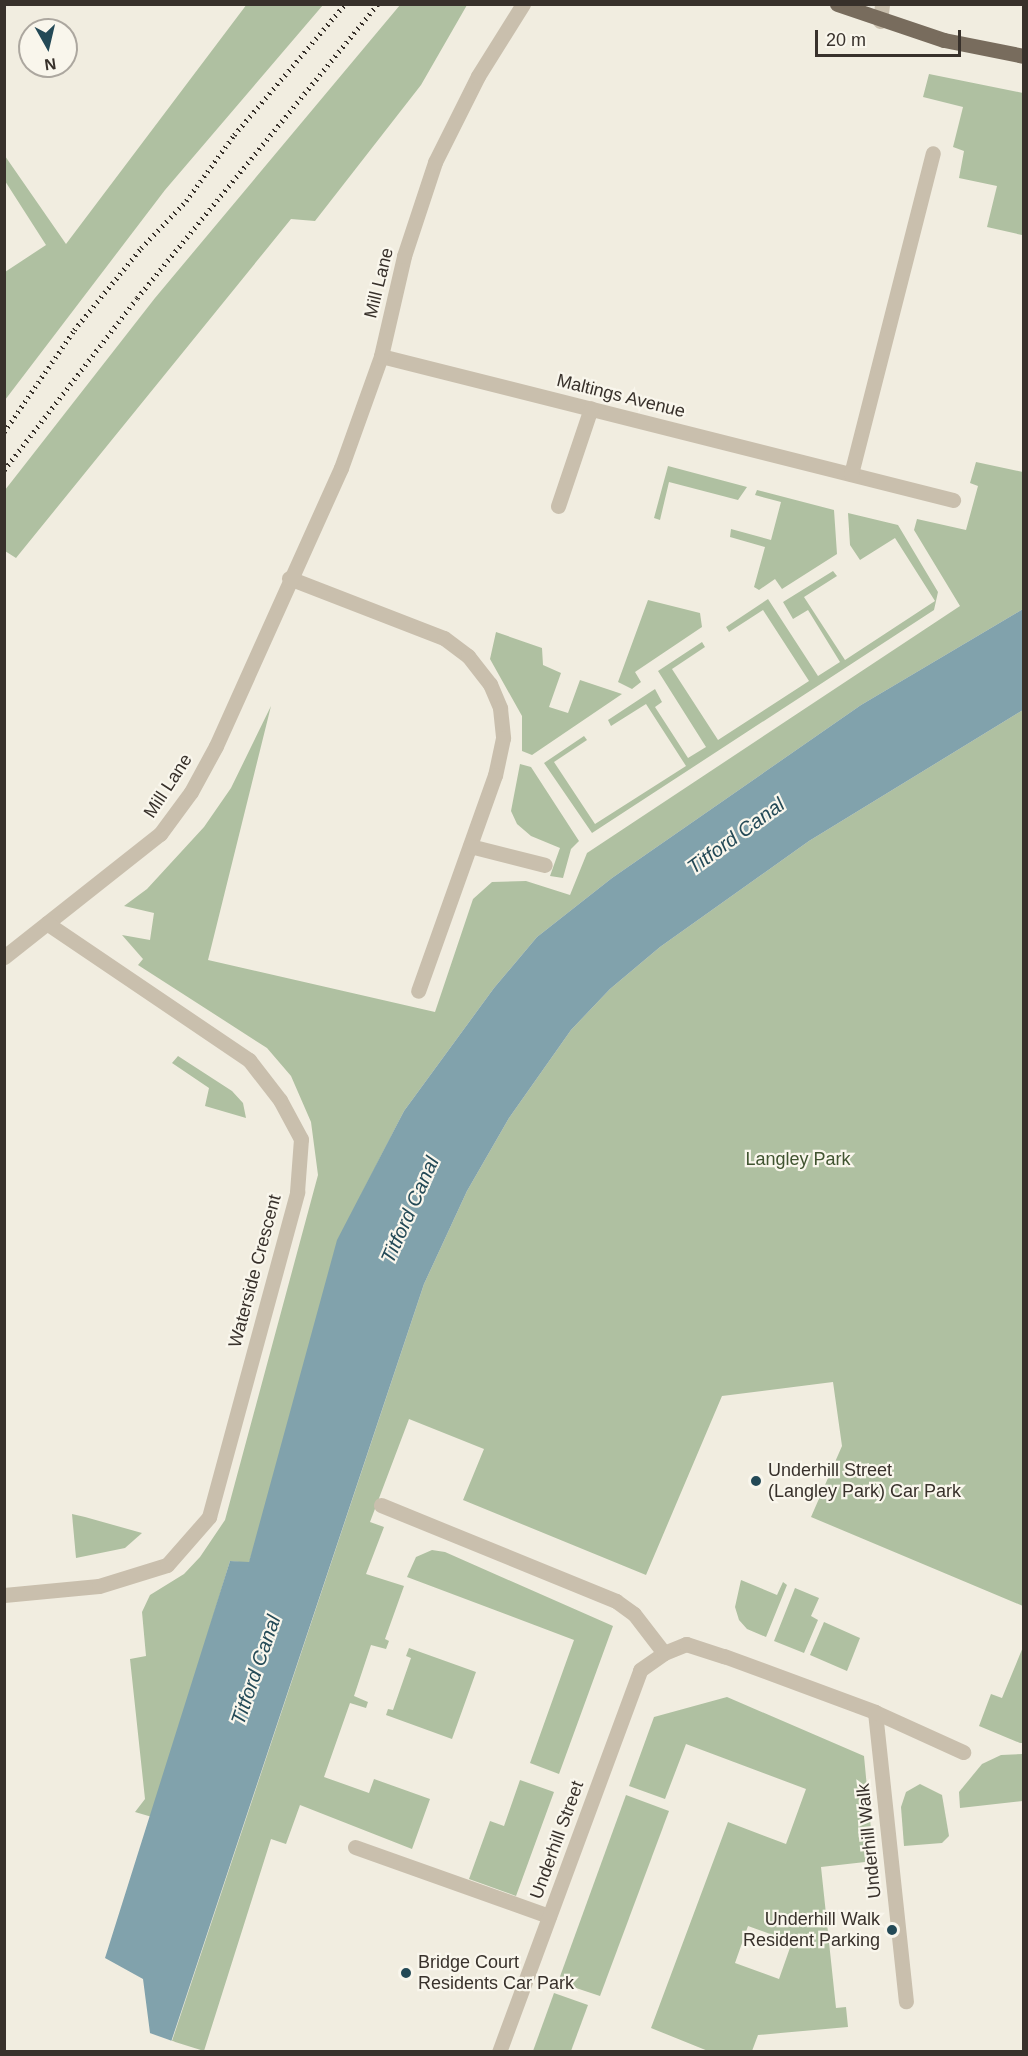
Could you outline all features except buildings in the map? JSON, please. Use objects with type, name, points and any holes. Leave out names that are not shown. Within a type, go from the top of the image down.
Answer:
[{"type":"main road","points":[[837,4],[880,21],[944,40],[1023,56]]},
{"type":"street","name":"Mill Lane","points":[[4,957],[160,834],[191,792],[216,746],[289,578],[341,468],[381,356],[404,256],[435,162],[478,76],[523,4]]},
{"type":"street","points":[[880,21],[882,4]]},
{"type":"street","points":[[851,474],[933,153]]},
{"type":"street","name":"Maltings Avenue","points":[[381,356],[953,500]]},
{"type":"street","points":[[558,506],[591,408]]},
{"type":"street","points":[[289,578],[444,638],[468,656],[490,684],[500,708],[503,738],[495,775],[418,991]]},
{"type":"street","points":[[470,846],[545,865]]},
{"type":"street","name":"Waterside Crescent","points":[[4,1595],[99,1586],[167,1564],[209,1517],[297,1192],[301,1139],[280,1100],[249,1060],[47,923]]},
{"type":"street","points":[[381,1505],[616,1601],[634,1614],[664,1653]]},
{"type":"street","name":"Underhill Street","points":[[499,2052],[640,1670],[664,1653],[686,1644],[875,1712],[963,1752]]},
{"type":"street","name":"Underhill Walk","points":[[875,1712],[906,2001]]},
{"type":"street","points":[[355,1847],[549,1916]]},
{"type":"green space","points":[[247,4],[323,5],[165,190],[5,400],[5,272],[46,245],[5,181],[5,156],[66,244]]},
{"type":"green space","points":[[400,5],[467,5],[421,85],[315,221],[291,219],[16,558],[5,551],[5,490],[155,298]]},
{"type":"green space","points":[[929,74],[1023,93],[1022,235],[987,227],[997,186],[959,178],[964,151],[953,147],[963,107],[923,97]]},
{"type":"green space","points":[[976,462],[1023,472],[1023,609],[861,705],[612,878],[537,937],[494,988],[404,1111],[361,1195],[249,1563],[230,1561],[152,1817],[135,1812],[145,1799],[130,1659],[146,1656],[142,1612],[150,1595],[184,1574],[200,1557],[225,1520],[318,1175],[311,1122],[291,1076],[267,1048],[138,965],[143,959],[122,935],[150,940],[154,913],[124,906],[147,889],[204,827],[231,788],[271,706],[208,960],[435,1012],[473,899],[492,882],[526,881],[570,895],[587,853],[960,606],[914,530],[917,519],[966,530],[978,486],[970,483]]},
{"type":"green space","points":[[668,466],[747,487],[738,500],[669,482],[660,520],[654,518]]},
{"type":"green space","points":[[757,490],[834,510],[837,554],[782,589],[775,579],[759,590],[754,587],[765,547],[730,537],[731,529],[771,540],[781,502],[755,495]]},
{"type":"green space","points":[[848,513],[898,525],[938,592],[934,610],[592,833],[544,763],[584,736],[587,740],[554,762],[595,824],[686,766],[646,704],[611,726],[608,720],[655,689],[662,702],[655,707],[688,758],[706,747],[658,671],[702,642],[705,647],[672,669],[718,740],[809,681],[763,610],[729,632],[726,627],[768,599],[818,676],[840,662],[808,610],[793,619],[783,602],[833,571],[837,576],[804,597],[845,660],[935,601],[895,538],[860,560],[850,545]]},
{"type":"green space","points":[[648,600],[700,613],[702,627],[635,672],[641,682],[632,689],[618,682]]},
{"type":"green space","points":[[496,632],[542,648],[543,665],[561,673],[549,707],[568,713],[580,680],[622,694],[532,755],[522,751],[522,716],[490,659]]},
{"type":"green space","name":"Langley Park","points":[[1023,710],[1023,1606],[811,1517],[842,1446],[833,1382],[722,1396],[646,1575],[463,1500],[484,1449],[409,1419],[370,1522],[384,1527],[366,1574],[404,1586],[385,1639],[389,1641],[386,1649],[371,1645],[354,1696],[368,1702],[366,1708],[350,1703],[324,1777],[369,1793],[374,1779],[430,1799],[412,1849],[300,1805],[286,1844],[271,1839],[204,2051],[172,2041],[424,1284],[467,1191],[509,1118],[571,1030],[610,989],[660,947],[809,841]]},
{"type":"green space","points":[[520,764],[531,767],[579,841],[571,849],[563,878],[550,876],[560,848],[531,836],[517,824],[511,811]]},
{"type":"green space","points":[[178,1056],[232,1091],[243,1103],[246,1118],[205,1106],[209,1088],[172,1063]]},
{"type":"green space","points":[[72,1514],[142,1533],[125,1548],[76,1558]]},
{"type":"green space","points":[[432,1550],[445,1552],[613,1626],[559,1774],[530,1763],[574,1640],[407,1577],[416,1557]]},
{"type":"green space","points":[[741,1580],[777,1595],[783,1582],[787,1585],[766,1637],[747,1629],[739,1620],[735,1607]]},
{"type":"green space","points":[[795,1588],[819,1598],[811,1616],[818,1620],[804,1653],[774,1641]]},
{"type":"green space","points":[[824,1622],[860,1638],[847,1671],[810,1655]]},
{"type":"green space","points":[[1023,1647],[1024,1743],[1020,1743],[979,1726],[991,1694],[1002,1698]]},
{"type":"green space","points":[[409,1648],[476,1672],[452,1739],[386,1715],[388,1709],[393,1710],[411,1658],[406,1656]]},
{"type":"green space","points":[[727,1697],[864,1756],[874,1861],[821,1867],[836,2008],[846,2007],[848,2027],[758,2035],[752,2051],[708,2051],[651,2028],[728,1822],[786,1844],[806,1789],[686,1744],[665,1799],[629,1786],[654,1717]],"holes":[[[748,1926],[792,1942],[779,1979],[735,1963]]]},
{"type":"green space","points":[[1023,1754],[1023,1801],[960,1808],[959,1792],[982,1764],[1001,1755]]},
{"type":"green space","points":[[520,1780],[554,1792],[516,1896],[469,1879],[490,1821],[504,1826]]},
{"type":"green space","points":[[920,1784],[942,1795],[949,1836],[942,1843],[904,1846],[901,1807],[906,1792]]},
{"type":"green space","points":[[626,1795],[669,1811],[600,1996],[558,1982]]},
{"type":"green space","points":[[554,1993],[588,2005],[571,2051],[533,2051]]},
{"type":"water","name":"Titford Canal","points":[[1023,609],[1023,710],[809,841],[660,947],[610,989],[571,1030],[509,1118],[467,1191],[424,1284],[168,2051],[142,2051],[150,2033],[143,1979],[105,1958],[230,1561],[249,1562],[337,1240],[404,1111],[494,988],[537,937],[612,878],[861,705]]},
{"type":"pier","points":[[147,2032],[175,2042],[171,2052],[139,2052]]},
{"type":"railway","points":[[4,432],[74,330],[141,248],[186,201],[234,135],[345,4]]},
{"type":"railway","points":[[4,470],[137,298],[378,4]]},
{"type":"place","name":"Underhill Street (Langley Park) Car Park","points":[[756,1481]]},
{"type":"place","name":"Underhill Walk Resident Parking","points":[[892,1930]]},
{"type":"place","name":"Bridge Court Residents Car Park","points":[[406,1973]]}]
